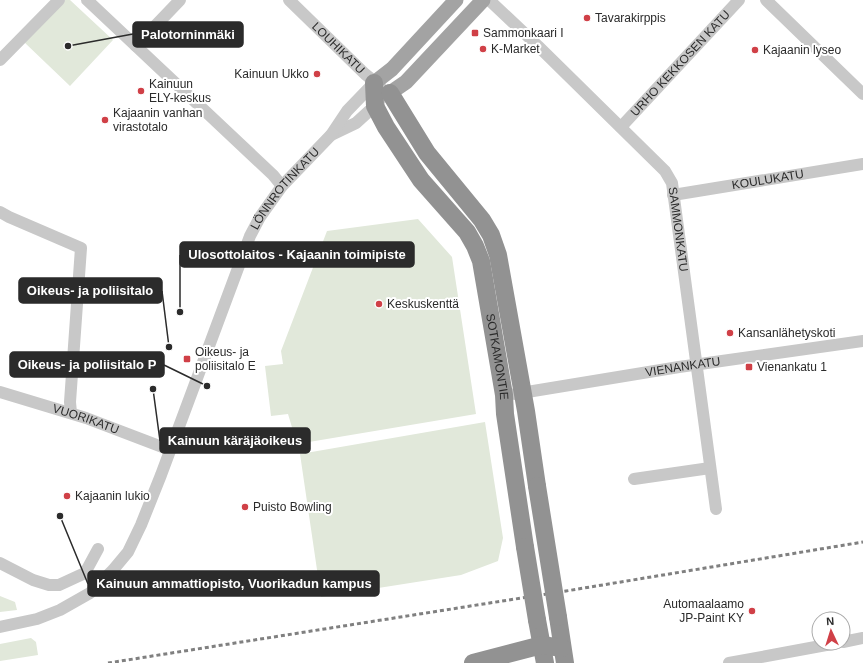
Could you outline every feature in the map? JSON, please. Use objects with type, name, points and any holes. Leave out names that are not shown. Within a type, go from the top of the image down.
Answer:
[{"type":"highway","name":"SOTKAMONTIE","points":[[374,83],[375,106],[386,127],[421,180],[467,232],[481,261],[504,396],[525,547],[537,620],[541,658]]},
{"type":"highway","name":"SOTKAMONTIE","points":[[390,93],[427,153],[482,220],[491,235],[498,255],[522,392],[564,655]]},
{"type":"highway","points":[[473,663],[564,655]]},
{"type":"main road","name":"LÖNNROTINKATU","points":[[374,83],[392,69],[456,0]]},
{"type":"main road","name":"LÖNNROTINKATU","points":[[390,93],[406,82],[483,0]]},
{"type":"street","points":[[0,60],[59,0]]},
{"type":"street","points":[[87,0],[273,175],[282,186]]},
{"type":"street","points":[[136,46],[180,0]]},
{"type":"street","name":"LOUHIKATU","points":[[289,0],[374,83],[390,93]]},
{"type":"street","name":"SAMMONKATU","points":[[489,0],[621,127],[665,171],[672,183],[716,509]]},
{"type":"street","name":"URHO KEKKOSEN KATU","points":[[621,127],[739,0]]},
{"type":"street","points":[[766,0],[863,94]]},
{"type":"street","name":"LÖNNROTINKATU","points":[[0,627],[37,619],[60,610],[90,593],[113,570],[128,552],[137,535],[170,450],[250,236],[260,217],[282,186],[331,135],[347,111],[374,83]]},
{"type":"street","name":"LÖNNROTINKATU","points":[[331,135],[356,123],[390,93]]},
{"type":"street","name":"KOULUKATU","points":[[673,194],[863,164]]},
{"type":"street","points":[[0,212],[81,248],[70,402],[71,413]]},
{"type":"street","name":"VIENANKATU","points":[[504,396],[696,365],[863,341]]},
{"type":"street","name":"VUORIKATU","points":[[0,392],[71,413],[170,450]]},
{"type":"street","points":[[634,479],[710,468]]},
{"type":"street","points":[[0,563],[33,580],[49,585],[59,585],[85,573],[98,549]]},
{"type":"street","points":[[851,640],[863,638]]},
{"type":"street","points":[[729,663],[811,648]]},
{"type":"shaded area","points":[[65,0],[70,0],[113,40],[70,86],[24,42]]},
{"type":"shaded area","name":"Keskuskenttä","points":[[418,219],[452,257],[476,414],[297,444],[288,414],[271,416],[265,366],[283,364],[281,351],[327,231]]},
{"type":"shaded area","points":[[485,422],[503,538],[498,561],[461,575],[321,597],[300,454]]},
{"type":"shaded area","points":[[0,596],[15,602],[17,610],[0,612]]},
{"type":"shaded area","points":[[31,638],[36,642],[38,655],[0,661],[0,644]]},
{"type":"railway","points":[[108,663],[566,591],[863,542]]},
{"type":"place","name":"Tavarakirppis","points":[[587,18]]},
{"type":"place","name":"Sammonkaari I","points":[[475,33]]},
{"type":"place","name":"Palotorninmäki","points":[[68,46]]},
{"type":"place","name":"K-Market","points":[[483,49]]},
{"type":"place","name":"Kajaanin lyseo","points":[[755,50]]},
{"type":"place","name":"Kainuun Ukko","points":[[317,74]]},
{"type":"place","name":"Kainuun ELY-keskus","points":[[141,91]]},
{"type":"place","name":"Kajaanin vanhan virastotalo","points":[[105,120]]},
{"type":"place","name":"Keskuskenttä","points":[[379,304]]},
{"type":"place","name":"Ulosottolaitos - Kajaanin toimipiste","points":[[180,312]]},
{"type":"place","name":"Kansanlähetyskoti","points":[[730,333]]},
{"type":"place","name":"Oikeus- ja poliisitalo","points":[[169,347]]},
{"type":"place","name":"Oikeus- ja poliisitalo E","points":[[187,359]]},
{"type":"place","name":"Vienankatu 1","points":[[749,367]]},
{"type":"place","name":"Oikeus- ja poliisitalo P","points":[[207,386]]},
{"type":"place","name":"Kainuun käräjäoikeus","points":[[153,389]]},
{"type":"place","name":"Kajaanin lukio","points":[[67,496]]},
{"type":"place","name":"Puisto Bowling","points":[[245,507]]},
{"type":"place","name":"Kainuun ammattiopisto, Vuorikadun kampus","points":[[60,516]]},
{"type":"place","name":"Automaalaamo JP-Paint KY","points":[[752,611]]}]
